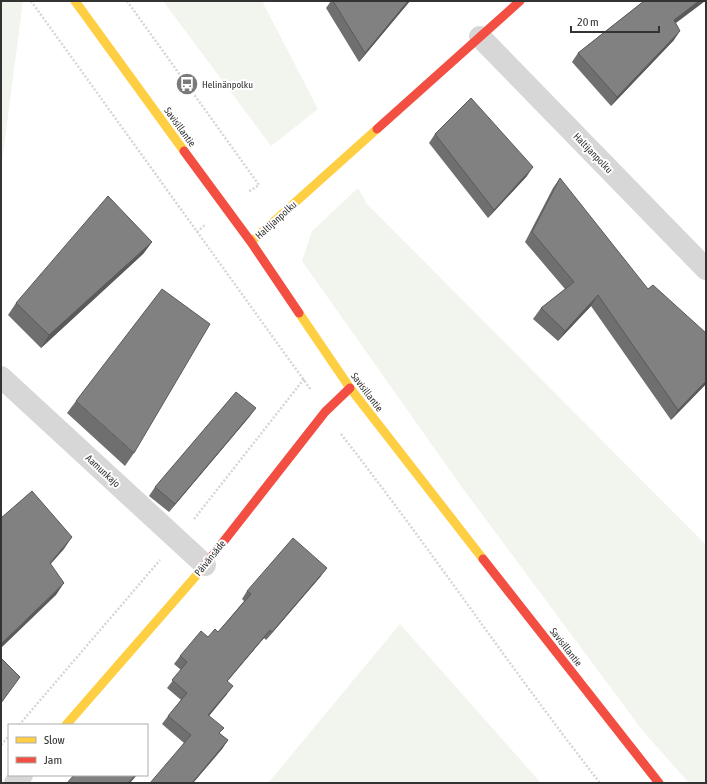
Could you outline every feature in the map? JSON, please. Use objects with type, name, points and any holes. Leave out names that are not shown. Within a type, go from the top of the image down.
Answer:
[{"type":"street","name":"Savisillantie","points":[[75,1],[252,242],[350,388],[659,783]]},
{"type":"street","name":"Haltijanpolku","points":[[252,242],[520,1]]},
{"type":"street","name":"Haltijanpolku","points":[[480,37],[706,270]]},
{"type":"street","name":"Aamunkajo","points":[[1,377],[205,565]]},
{"type":"street","name":"Päivänsäde","points":[[67,724],[205,565],[325,412],[350,388]]},
{"type":"path","points":[[31,1],[304,379],[325,412],[385,490],[564,737],[600,783]]},
{"type":"path","points":[[127,1],[259,184]]},
{"type":"path","points":[[1,746],[8,737]]},
{"type":"shaded area","points":[[1,1],[23,1],[1,169]]},
{"type":"shaded area","points":[[163,1],[262,1],[318,109],[271,146]]},
{"type":"shaded area","points":[[358,188],[367,204],[706,545],[706,783],[689,783],[642,730],[461,486],[302,261],[312,231]]},
{"type":"shaded area","points":[[400,624],[541,783],[268,783]]},
{"type":"building","points":[[333,1],[408,1],[365,53]]},
{"type":"building","points":[[644,1],[699,1],[674,20],[680,31],[617,97],[578,53]]},
{"type":"building","points":[[471,98],[533,167],[494,210],[435,134]]},
{"type":"building","points":[[560,178],[648,289],[653,285],[706,333],[706,381],[678,410],[598,295],[565,331],[541,308],[574,282],[532,232]]},
{"type":"building","points":[[108,196],[152,242],[49,335],[16,303]]},
{"type":"building","points":[[162,289],[210,324],[134,453],[76,401]]},
{"type":"building","points":[[236,392],[256,408],[175,504],[155,487]]},
{"type":"building","points":[[32,491],[72,537],[50,563],[64,583],[1,644],[1,518]]},
{"type":"building","points":[[293,538],[327,568],[272,632],[270,630],[227,681],[233,686],[208,715],[224,728],[219,733],[228,740],[192,783],[150,783],[191,735],[168,716],[187,693],[172,680],[187,662],[180,656],[201,631],[208,637],[215,629],[218,632],[251,594],[247,591]]},
{"type":"building","points":[[1,658],[20,677],[1,703]]},
{"type":"building","points":[[73,776],[134,776],[128,783],[67,783]]},
{"type":"traffic: slow","points":[[75,1],[184,151]]},
{"type":"traffic: slow","points":[[251,242],[377,129]]},
{"type":"traffic: slow","points":[[299,313],[350,388],[483,559]]},
{"type":"traffic: slow","points":[[67,724],[202,569]]},
{"type":"traffic: jam","points":[[377,129],[520,1]]},
{"type":"traffic: jam","points":[[184,151],[251,242],[299,313]]},
{"type":"traffic: jam","points":[[202,569],[325,412],[350,388]]},
{"type":"traffic: jam","points":[[483,559],[659,783]]},
{"type":"place","name":"Helinänpolku","points":[[187,84]]}]
